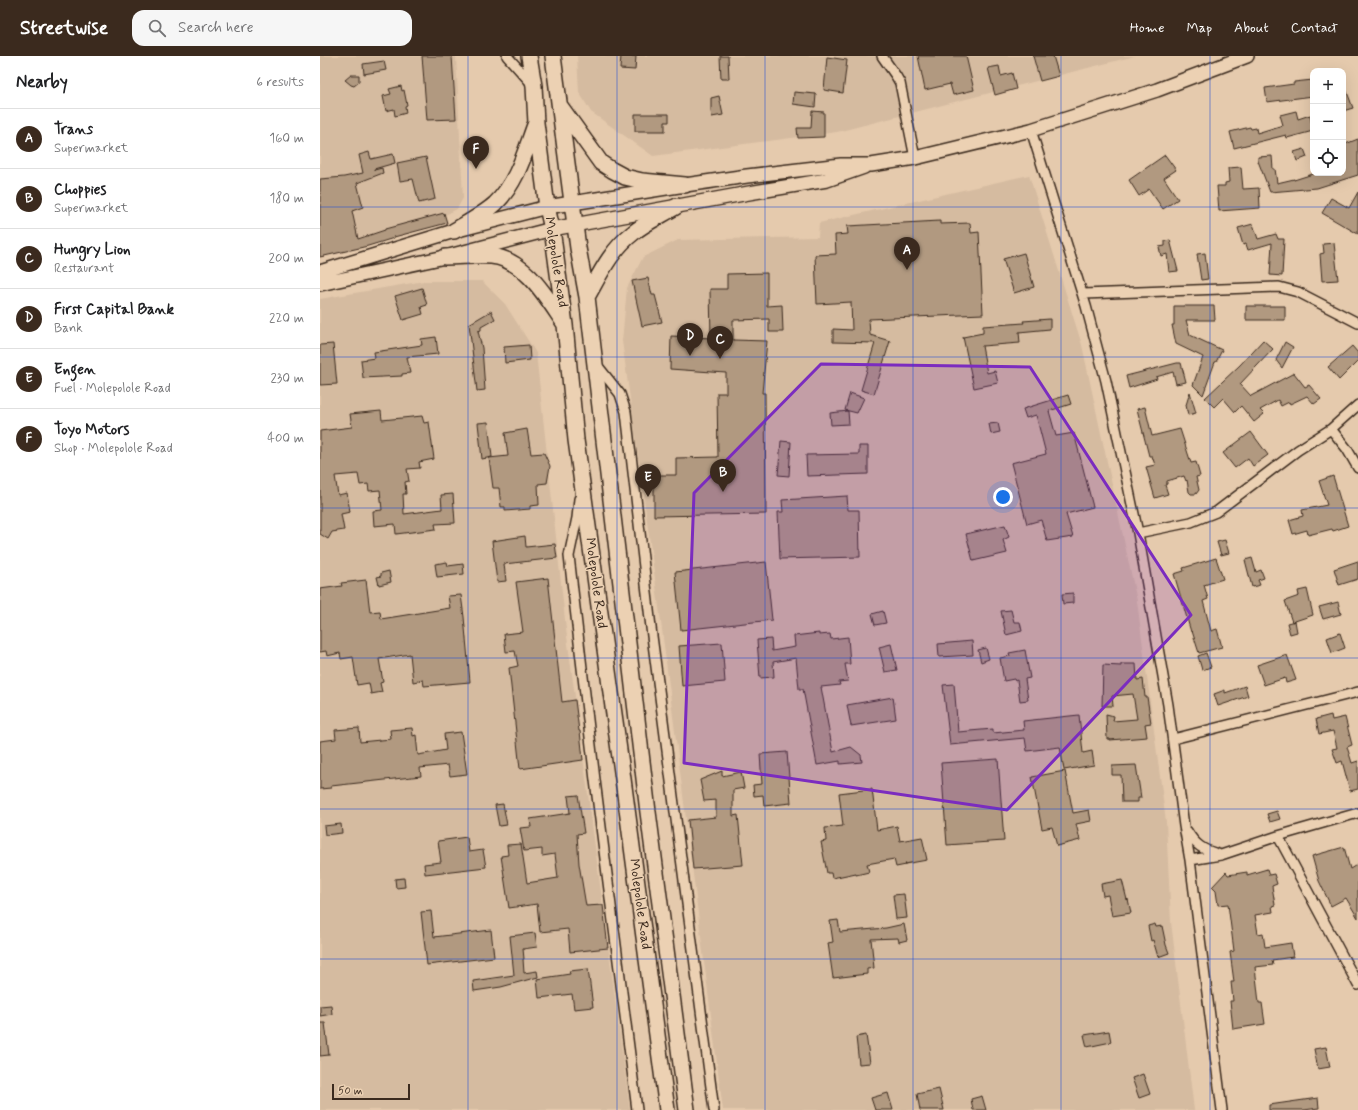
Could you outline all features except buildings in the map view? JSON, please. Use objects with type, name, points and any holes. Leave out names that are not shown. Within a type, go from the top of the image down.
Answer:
[{"type":"main road","name":"Molepolole Road","points":[[529,56],[534,86],[536,123],[547,207],[552,229],[565,325],[581,480],[667,1110]]},
{"type":"main road","name":"Molepolole Road","points":[[553,56],[558,104],[587,298],[648,812],[687,1110]]},
{"type":"main road","points":[[320,272],[454,231],[547,207],[685,185],[841,165],[872,165],[915,158],[1031,130],[1157,90],[1244,57]]},
{"type":"main road","points":[[558,104],[601,163],[625,177],[642,181],[685,185]]},
{"type":"main road","points":[[454,231],[494,205],[506,193],[516,177],[536,123]]},
{"type":"main road","points":[[320,284],[445,257],[552,229],[828,180],[872,165]]},
{"type":"main road","points":[[587,298],[611,255],[621,243],[634,232],[677,206]]},
{"type":"main road","points":[[445,257],[492,256],[506,260],[525,272],[539,286],[565,325]]},
{"type":"street","points":[[506,56],[534,86]]},
{"type":"street","points":[[882,56],[900,83],[915,158]]},
{"type":"street","points":[[1031,130],[1083,294],[1106,381],[1138,533],[1173,739],[1222,1110]]},
{"type":"street","points":[[1083,294],[1279,287],[1298,292],[1358,323]]},
{"type":"street","points":[[594,363],[620,394],[626,412],[652,636],[714,1110]]},
{"type":"street","points":[[1138,533],[1190,522],[1216,512],[1298,450],[1331,429],[1358,405]]},
{"type":"street","points":[[1331,429],[1358,468]]},
{"type":"street","points":[[581,480],[577,518],[568,556],[637,1110]]},
{"type":"street","points":[[1173,739],[1358,692]]},
{"type":"street","points":[[1190,860],[1221,855],[1278,836],[1358,813]]},
{"type":"street","points":[[1184,826],[1191,839],[1198,846],[1209,852],[1221,855]]},
{"type":"street","points":[[1278,836],[1358,985]]},
{"type":"highlighted area","points":[[821,364],[1030,367],[1191,615],[1007,810],[684,763],[694,493]]},
{"type":"shaded area","points":[[320,56],[456,56],[463,198],[457,209],[408,234],[320,253]]},
{"type":"shaded area","points":[[577,56],[1135,56],[837,132],[653,156],[591,112],[579,92]]},
{"type":"shaded area","points":[[1029,175],[1082,345],[1137,601],[1166,822],[1171,922],[1194,1110],[723,1110],[661,622],[622,341],[627,288],[643,257],[678,240],[818,237],[819,223]]},
{"type":"shaded area","points":[[424,281],[482,281],[505,304],[536,353],[566,629],[630,1110],[320,1110],[320,299]]},
{"type":"place","name":"Toyo Motors","points":[[476,169]]},
{"type":"place","name":"Trans","points":[[907,270]]},
{"type":"place","name":"First Capital Bank","points":[[690,356]]},
{"type":"place","name":"Hungry Lion","points":[[720,359]]},
{"type":"place","name":"Choppies","points":[[723,492]]},
{"type":"place","name":"Engen","points":[[648,497]]}]
